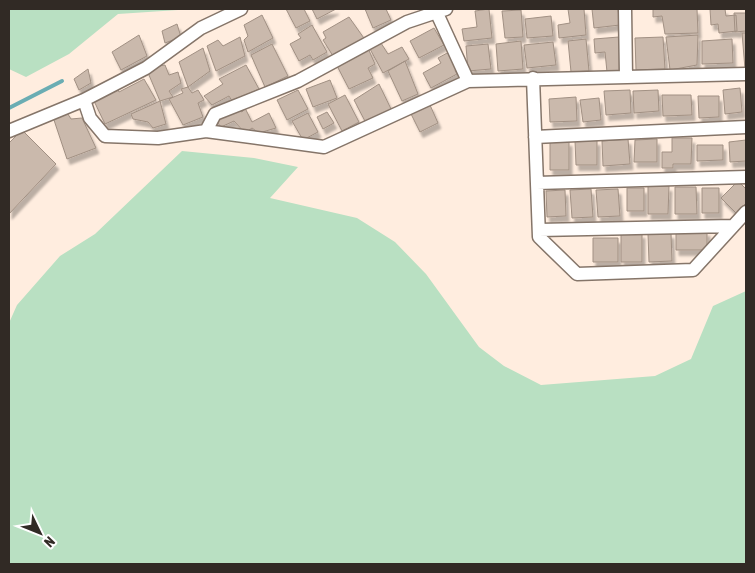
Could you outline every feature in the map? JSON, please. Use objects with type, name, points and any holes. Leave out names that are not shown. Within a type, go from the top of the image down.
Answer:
[{"type":"street","points":[[9,131],[84,100],[146,68],[201,28],[241,9]]},
{"type":"street","points":[[625,9],[626,77]]},
{"type":"street","points":[[206,132],[215,114],[298,81],[407,22],[439,10],[468,81]]},
{"type":"street","points":[[84,100],[90,118],[105,136],[158,138],[206,132],[324,147],[468,81],[533,78],[746,75]]},
{"type":"street","points":[[533,78],[539,237],[577,274],[693,270],[746,212]]},
{"type":"street","points":[[534,137],[746,128]]},
{"type":"street","points":[[537,183],[746,177]]},
{"type":"street","points":[[539,230],[733,226]]},
{"type":"green space","points":[[9,9],[193,9],[118,14],[69,54],[26,77],[9,69]]},
{"type":"green space","points":[[182,151],[254,158],[298,167],[270,198],[357,218],[395,242],[426,274],[479,347],[504,366],[541,385],[655,376],[691,359],[713,306],[746,291],[746,564],[9,564],[9,323],[17,305],[60,256],[95,234]]},
{"type":"building","points":[[286,9],[304,9],[310,21],[296,28]]},
{"type":"building","points":[[312,9],[336,9],[317,19]]},
{"type":"building","points":[[365,9],[386,9],[391,20],[373,28]]},
{"type":"building","points":[[489,9],[492,38],[464,41],[462,29],[477,27],[475,11]]},
{"type":"building","points":[[568,9],[584,9],[586,35],[559,38],[558,25],[570,23]]},
{"type":"building","points":[[592,9],[618,9],[620,25],[594,28]]},
{"type":"building","points":[[653,9],[697,9],[698,33],[665,34],[662,16],[653,17]]},
{"type":"building","points":[[710,9],[725,9],[726,16],[736,15],[737,31],[719,33],[718,24],[711,25]]},
{"type":"building","points":[[521,10],[523,37],[505,38],[502,11]]},
{"type":"building","points":[[734,13],[746,13],[746,31],[735,32]]},
{"type":"building","points":[[262,15],[273,38],[248,52],[244,40],[248,36],[244,25]]},
{"type":"building","points":[[551,16],[553,36],[527,38],[525,19]]},
{"type":"building","points":[[349,17],[366,41],[333,56],[323,40],[326,38],[323,32]]},
{"type":"building","points":[[177,24],[181,37],[165,43],[162,31]]},
{"type":"building","points":[[312,25],[327,52],[313,60],[310,55],[299,61],[290,44],[301,38],[298,34]]},
{"type":"building","points":[[434,28],[444,45],[419,58],[410,41]]},
{"type":"building","points":[[742,33],[746,33],[745,69]]},
{"type":"building","points":[[139,35],[147,56],[121,70],[112,52]]},
{"type":"building","points":[[698,35],[697,65],[670,70],[666,37]]},
{"type":"building","points":[[240,37],[245,56],[216,71],[207,46],[218,40],[223,46]]},
{"type":"building","points":[[619,37],[622,70],[607,72],[605,52],[595,53],[594,39]]},
{"type":"building","points":[[663,37],[665,69],[636,70],[635,38]]},
{"type":"building","points":[[586,39],[589,71],[571,72],[568,41]]},
{"type":"building","points":[[732,39],[733,63],[702,64],[702,41]]},
{"type":"building","points":[[521,41],[523,69],[498,71],[496,44]]},
{"type":"building","points":[[553,42],[556,65],[527,68],[524,45]]},
{"type":"building","points":[[381,43],[388,54],[402,47],[409,59],[383,73],[370,49]]},
{"type":"building","points":[[272,44],[288,76],[265,87],[251,55]]},
{"type":"building","points":[[488,44],[491,69],[468,71],[466,46]]},
{"type":"building","points":[[367,46],[375,64],[368,68],[373,78],[349,89],[335,62]]},
{"type":"building","points":[[203,48],[210,71],[188,87],[179,62]]},
{"type":"building","points":[[449,52],[458,68],[455,70],[457,74],[431,88],[423,73],[441,63],[438,58]]},
{"type":"building","points":[[405,61],[418,94],[402,101],[388,71]]},
{"type":"building","points":[[165,65],[169,75],[178,72],[181,83],[169,91],[173,97],[160,101],[146,68]]},
{"type":"building","points":[[246,65],[259,89],[232,101],[229,96],[212,105],[204,96],[223,84],[219,79]]},
{"type":"building","points":[[88,69],[91,83],[79,90],[74,79]]},
{"type":"building","points":[[144,79],[156,100],[105,124],[94,101],[117,88],[119,92]]},
{"type":"building","points":[[330,80],[337,98],[313,107],[306,89]]},
{"type":"building","points":[[379,84],[392,111],[367,125],[354,100]]},
{"type":"building","points":[[188,87],[192,93],[198,90],[204,100],[198,103],[203,117],[183,125],[169,99],[183,93],[181,89]]},
{"type":"building","points":[[740,88],[742,112],[725,114],[723,90]]},
{"type":"building","points":[[298,90],[308,109],[287,120],[277,100]]},
{"type":"building","points":[[630,90],[631,113],[606,115],[604,91]]},
{"type":"building","points":[[658,90],[659,111],[634,113],[633,91]]},
{"type":"building","points":[[345,95],[359,122],[342,131],[328,104]]},
{"type":"building","points":[[662,95],[691,95],[692,115],[663,116]]},
{"type":"building","points":[[698,96],[719,96],[719,117],[699,118]]},
{"type":"building","points":[[576,97],[577,121],[550,122],[549,99]]},
{"type":"building","points":[[599,98],[601,120],[583,122],[580,100]]},
{"type":"building","points":[[160,101],[166,124],[153,128],[148,122],[133,119],[131,114]]},
{"type":"building","points":[[430,105],[438,123],[420,132],[411,114]]},
{"type":"building","points":[[245,108],[252,122],[269,113],[276,128],[259,133],[252,128],[245,133],[234,121],[221,127],[213,117],[237,109],[242,112]]},
{"type":"building","points":[[66,111],[71,119],[82,118],[96,148],[67,159],[53,117]]},
{"type":"building","points":[[327,112],[334,123],[323,129],[317,117]]},
{"type":"building","points":[[308,113],[318,132],[303,140],[292,121]]},
{"type":"building","points":[[22,130],[56,164],[9,214],[9,143]]},
{"type":"building","points":[[672,138],[692,138],[691,164],[673,164],[673,168],[662,168],[662,152],[672,152]]},
{"type":"building","points":[[628,139],[630,164],[603,166],[602,141]]},
{"type":"building","points":[[657,139],[657,162],[634,162],[635,140]]},
{"type":"building","points":[[597,140],[597,165],[576,165],[575,141]]},
{"type":"building","points":[[746,140],[746,161],[730,162],[729,142]]},
{"type":"building","points":[[550,141],[569,141],[569,170],[550,170]]},
{"type":"building","points":[[697,145],[723,145],[723,160],[697,161]]},
{"type":"building","points":[[738,181],[746,189],[746,203],[736,213],[721,198]]},
{"type":"building","points":[[648,186],[669,186],[668,214],[648,214]]},
{"type":"building","points":[[675,187],[696,187],[697,214],[675,214]]},
{"type":"building","points":[[627,188],[644,188],[644,211],[627,211]]},
{"type":"building","points":[[702,188],[719,188],[719,213],[702,213]]},
{"type":"building","points":[[591,189],[593,217],[572,218],[570,190]]},
{"type":"building","points":[[618,189],[620,216],[598,217],[596,190]]},
{"type":"building","points":[[565,190],[566,216],[547,217],[546,191]]},
{"type":"building","points":[[707,231],[707,250],[676,250],[676,232]]},
{"type":"building","points":[[621,233],[642,233],[642,262],[621,262]]},
{"type":"building","points":[[671,233],[672,261],[649,262],[648,234]]},
{"type":"building","points":[[593,238],[618,238],[618,262],[593,262]]},
{"type":"waterway","points":[[9,108],[62,81]]}]
